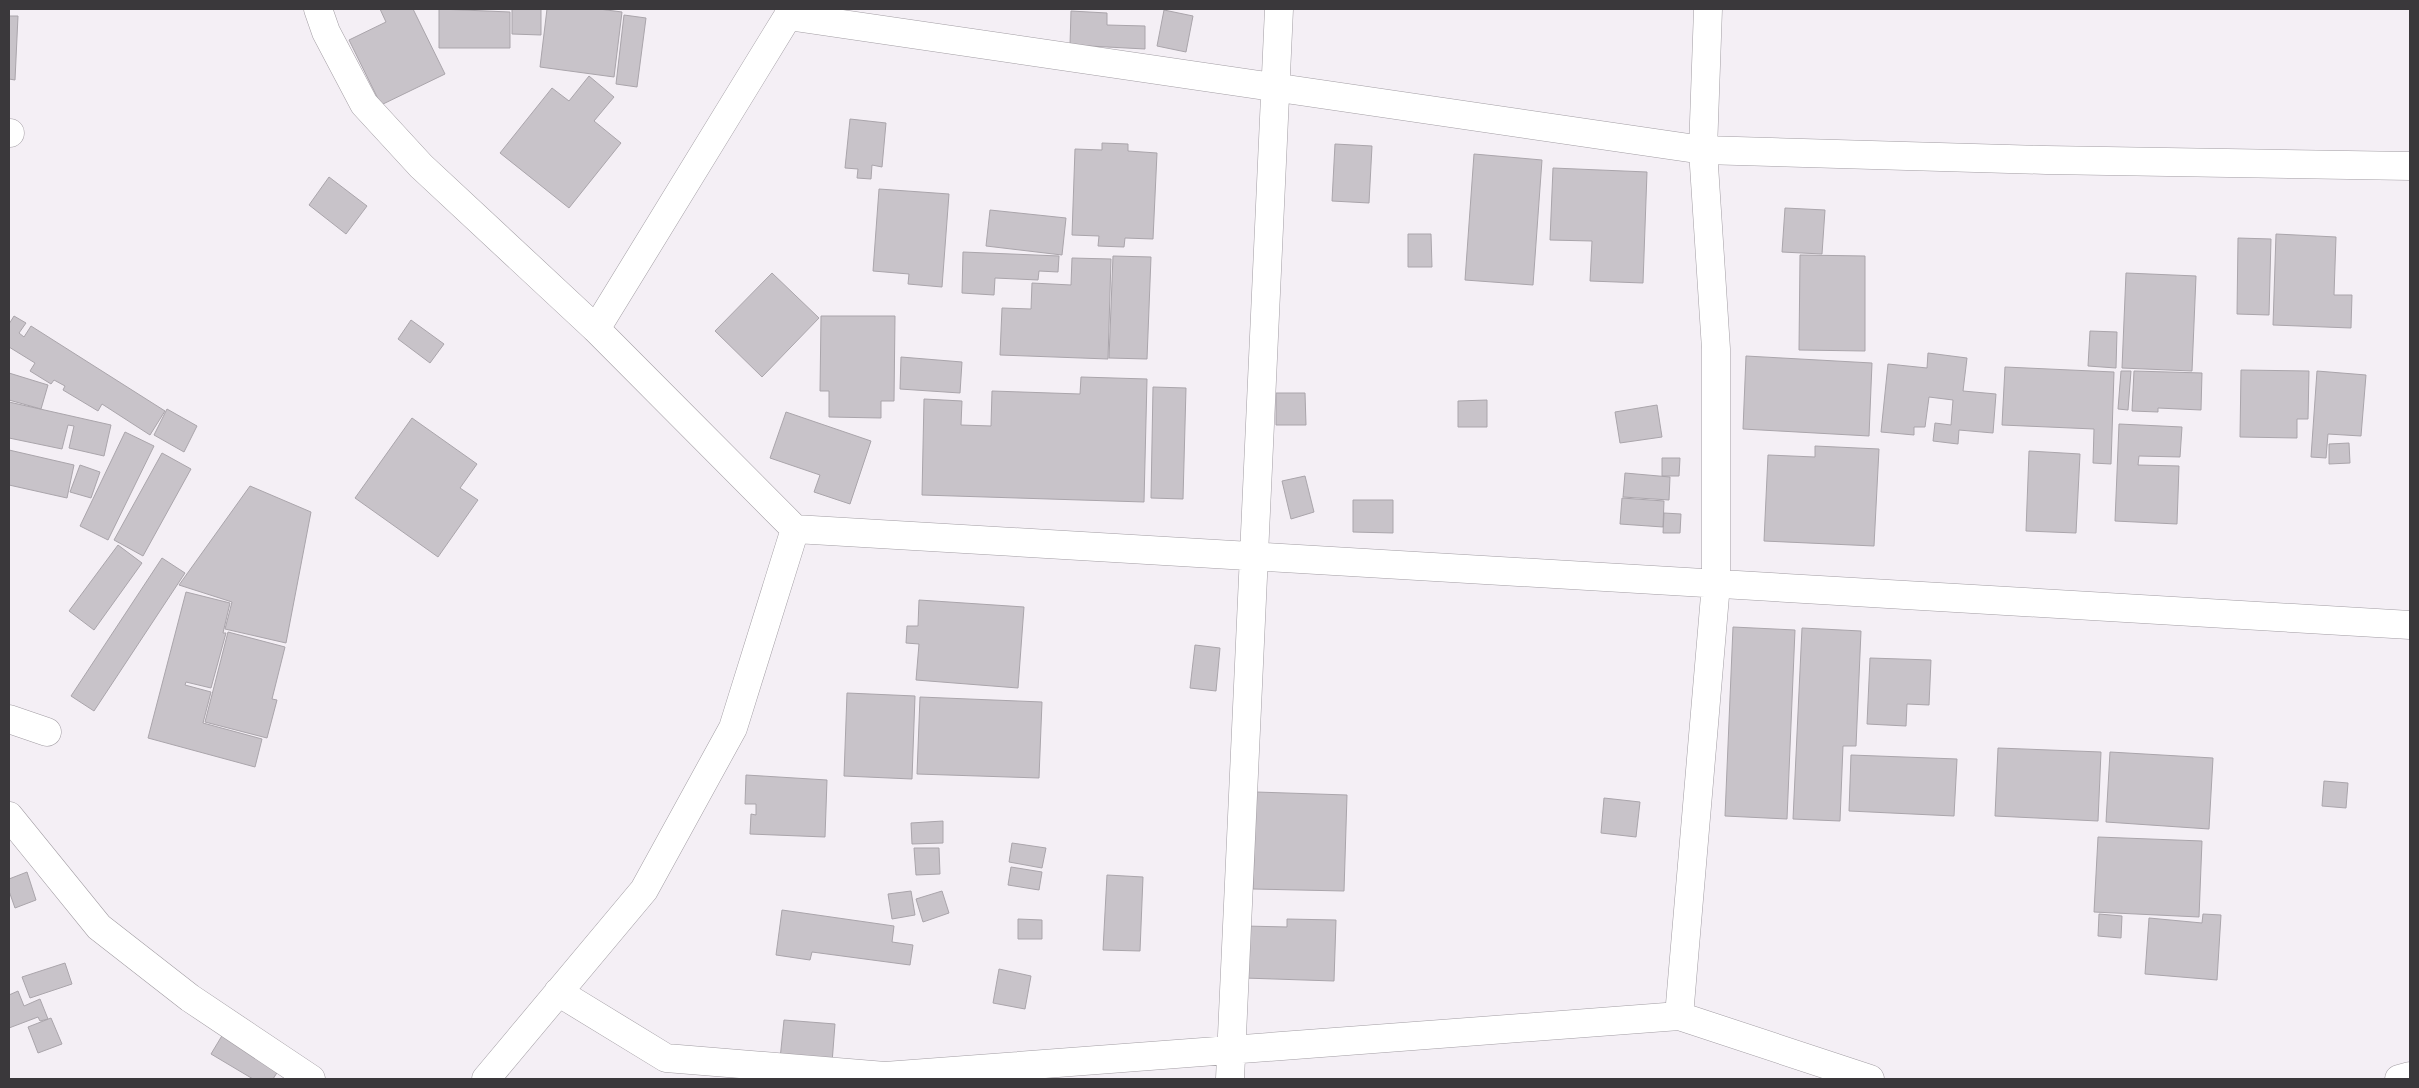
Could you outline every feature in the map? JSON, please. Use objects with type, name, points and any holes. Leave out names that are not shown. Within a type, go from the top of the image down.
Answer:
[{"type":"street","points":[[318,9],[326,32],[364,104],[421,166],[596,329],[795,529],[2410,625]]},
{"type":"street","points":[[1230,1079],[1279,9]]},
{"type":"street","points":[[1679,1016],[1716,584],[1716,349],[1703,150],[1708,9]]},
{"type":"street","points":[[596,329],[789,12],[1274,87],[1703,150],[2046,160],[2410,166]]},
{"type":"street","points":[[486,1079],[644,890],[733,728],[795,529]]},
{"type":"street","points":[[9,719],[47,732]]},
{"type":"street","points":[[9,816],[99,928],[190,998],[311,1079]]},
{"type":"street","points":[[558,992],[666,1058],[885,1076],[1679,1016],[1870,1079]]},
{"type":"street","points":[[2399,1079],[2410,1076]]},
{"type":"building","points":[[380,9],[413,9],[445,74],[381,105],[349,40],[386,22]]},
{"type":"building","points":[[439,9],[510,12],[510,48],[439,48]]},
{"type":"building","points":[[512,9],[541,9],[541,35],[512,34]]},
{"type":"building","points":[[547,9],[599,9],[622,12],[614,77],[540,67]]},
{"type":"building","points":[[1164,10],[1193,16],[1186,52],[1157,46]]},
{"type":"building","points":[[1071,11],[1107,13],[1107,25],[1145,26],[1145,49],[1070,45]]},
{"type":"building","points":[[624,15],[646,18],[637,87],[616,84]]},
{"type":"building","points":[[9,16],[18,16],[15,80],[9,79]]},
{"type":"building","points":[[589,76],[614,97],[594,121],[621,143],[569,208],[500,153],[552,88],[569,101]]},
{"type":"building","points":[[850,119],[886,123],[882,167],[872,165],[871,179],[857,178],[858,169],[845,168]]},
{"type":"building","points":[[1102,143],[1128,144],[1128,151],[1157,153],[1153,239],[1125,238],[1124,247],[1098,246],[1099,236],[1072,235],[1075,149],[1102,150]]},
{"type":"building","points":[[1335,144],[1372,146],[1369,203],[1332,201]]},
{"type":"building","points":[[1474,154],[1542,160],[1533,285],[1465,280]]},
{"type":"building","points":[[1553,168],[1647,172],[1643,283],[1590,281],[1592,241],[1550,240]]},
{"type":"building","points":[[329,177],[367,206],[346,234],[309,205]]},
{"type":"building","points":[[879,189],[949,194],[942,287],[908,284],[909,274],[873,271]]},
{"type":"building","points":[[1785,208],[1825,210],[1822,254],[1782,252]]},
{"type":"building","points":[[990,210],[1066,218],[1062,255],[986,246]]},
{"type":"building","points":[[1408,234],[1431,234],[1432,267],[1408,267]]},
{"type":"building","points":[[2276,234],[2336,237],[2334,295],[2352,295],[2351,328],[2273,325]]},
{"type":"building","points":[[2238,238],[2271,239],[2269,315],[2237,314]]},
{"type":"building","points":[[963,252],[1059,256],[1058,272],[1039,271],[1038,280],[995,278],[994,295],[962,293]]},
{"type":"building","points":[[1800,255],[1865,256],[1865,351],[1799,350]]},
{"type":"building","points":[[1113,256],[1151,257],[1147,359],[1109,358]]},
{"type":"building","points":[[1072,258],[1111,259],[1108,359],[1000,355],[1002,308],[1031,309],[1032,283],[1071,285]]},
{"type":"building","points":[[772,273],[819,318],[762,377],[715,331]]},
{"type":"building","points":[[2126,273],[2196,276],[2192,371],[2122,368]]},
{"type":"building","points":[[14,316],[26,323],[19,333],[24,337],[31,326],[165,411],[150,435],[102,404],[98,411],[63,390],[65,386],[54,380],[51,384],[30,371],[35,363],[9,347],[9,324]]},
{"type":"building","points":[[821,316],[895,316],[894,401],[881,401],[881,418],[829,417],[829,391],[820,391]]},
{"type":"building","points":[[411,320],[444,344],[430,363],[398,339]]},
{"type":"building","points":[[2090,331],[2117,332],[2116,368],[2088,366]]},
{"type":"building","points":[[1928,353],[1967,358],[1963,391],[1996,394],[1993,433],[1959,430],[1958,444],[1933,441],[1935,423],[1951,425],[1953,400],[1929,397],[1925,427],[1914,427],[1914,435],[1881,432],[1888,364],[1927,368]]},
{"type":"building","points":[[1746,356],[1872,363],[1869,436],[1743,429]]},
{"type":"building","points":[[901,357],[962,362],[960,393],[900,389]]},
{"type":"building","points":[[2005,367],[2114,372],[2111,464],[2093,463],[2094,429],[2002,425]]},
{"type":"building","points":[[2241,370],[2309,371],[2308,419],[2297,419],[2297,438],[2240,437]]},
{"type":"building","points":[[2121,371],[2131,371],[2128,410],[2118,409]]},
{"type":"building","points":[[2134,371],[2202,373],[2201,410],[2158,408],[2158,412],[2132,411]]},
{"type":"building","points":[[2317,371],[2366,375],[2361,436],[2328,434],[2326,458],[2311,457]]},
{"type":"building","points":[[9,373],[48,385],[41,409],[9,400]]},
{"type":"building","points":[[1081,377],[1147,379],[1144,502],[922,495],[924,399],[962,401],[961,425],[991,426],[992,391],[1080,394]]},
{"type":"building","points":[[1153,387],[1186,388],[1183,499],[1151,498]]},
{"type":"building","points":[[1276,393],[1305,393],[1306,425],[1276,425]]},
{"type":"building","points":[[1487,400],[1487,427],[1458,427],[1458,401]]},
{"type":"building","points":[[9,402],[111,425],[104,456],[69,448],[74,426],[68,425],[62,449],[9,438]]},
{"type":"building","points":[[1657,405],[1662,437],[1620,443],[1615,412]]},
{"type":"building","points":[[167,409],[197,426],[184,452],[154,435]]},
{"type":"building","points":[[786,412],[871,441],[850,504],[814,492],[820,475],[770,458]]},
{"type":"building","points":[[412,418],[477,464],[460,488],[478,500],[438,557],[355,498]]},
{"type":"building","points":[[2119,424],[2182,427],[2180,457],[2139,456],[2138,465],[2179,466],[2177,524],[2115,521]]},
{"type":"building","points":[[125,432],[154,446],[108,540],[80,526]]},
{"type":"building","points":[[2349,443],[2350,463],[2329,464],[2329,444]]},
{"type":"building","points":[[1815,446],[1879,449],[1874,546],[1764,541],[1768,455],[1815,457]]},
{"type":"building","points":[[9,450],[74,465],[67,498],[9,485]]},
{"type":"building","points":[[2029,451],[2080,454],[2076,533],[2026,531]]},
{"type":"building","points":[[162,453],[191,469],[143,556],[114,540]]},
{"type":"building","points":[[1662,458],[1680,458],[1679,476],[1662,476]]},
{"type":"building","points":[[80,465],[100,472],[91,498],[70,492]]},
{"type":"building","points":[[1625,473],[1670,477],[1669,500],[1623,497]]},
{"type":"building","points":[[1305,476],[1314,512],[1291,519],[1282,481]]},
{"type":"building","points":[[250,486],[311,512],[286,643],[225,629],[232,602],[179,585]]},
{"type":"building","points":[[1622,498],[1664,501],[1663,527],[1620,524]]},
{"type":"building","points":[[1353,500],[1393,500],[1393,533],[1353,532]]},
{"type":"building","points":[[1664,513],[1681,514],[1680,533],[1663,533]]},
{"type":"building","points":[[118,545],[142,563],[94,630],[69,611]]},
{"type":"building","points":[[162,558],[185,573],[94,711],[71,696]]},
{"type":"building","points":[[186,592],[230,603],[223,633],[226,633],[211,688],[186,682],[185,685],[211,692],[203,723],[262,739],[255,767],[148,738]]},
{"type":"building","points":[[919,600],[1024,607],[1018,688],[916,680],[919,644],[906,643],[907,626],[918,626]]},
{"type":"building","points":[[1733,627],[1795,630],[1787,819],[1725,816]]},
{"type":"building","points":[[1802,628],[1861,631],[1856,746],[1843,746],[1840,821],[1793,819]]},
{"type":"building","points":[[228,632],[285,647],[272,699],[277,700],[267,738],[205,722]]},
{"type":"building","points":[[1195,645],[1220,648],[1216,691],[1190,688]]},
{"type":"building","points":[[1870,658],[1931,660],[1929,705],[1907,704],[1906,726],[1867,724]]},
{"type":"building","points":[[847,693],[915,696],[912,779],[844,776]]},
{"type":"building","points":[[920,697],[1042,702],[1039,778],[917,774]]},
{"type":"building","points":[[1998,748],[2101,752],[2098,821],[1995,816]]},
{"type":"building","points":[[2110,752],[2213,758],[2209,829],[2106,822]]},
{"type":"building","points":[[1851,755],[1957,759],[1954,816],[1849,811]]},
{"type":"building","points":[[746,775],[827,780],[825,837],[750,834],[751,814],[756,815],[756,804],[745,804]]},
{"type":"building","points":[[2324,781],[2348,783],[2346,808],[2322,806]]},
{"type":"building","points":[[1256,792],[1347,795],[1344,891],[1253,889]]},
{"type":"building","points":[[1604,798],[1640,802],[1636,837],[1601,833]]},
{"type":"building","points":[[943,821],[943,843],[912,844],[911,823]]},
{"type":"building","points":[[2098,837],[2202,841],[2199,917],[2094,912]]},
{"type":"building","points":[[1012,843],[1046,848],[1042,868],[1009,862]]},
{"type":"building","points":[[914,848],[939,848],[940,874],[916,875]]},
{"type":"building","points":[[1011,867],[1042,872],[1039,890],[1008,885]]},
{"type":"building","points":[[27,872],[36,900],[15,908],[9,891],[9,879]]},
{"type":"building","points":[[1107,875],[1143,877],[1140,951],[1103,950]]},
{"type":"building","points":[[911,891],[915,915],[892,919],[888,894]]},
{"type":"building","points":[[942,891],[949,913],[923,922],[916,899]]},
{"type":"building","points":[[782,910],[894,926],[892,942],[913,945],[910,965],[812,952],[810,960],[776,955]]},
{"type":"building","points":[[2099,914],[2122,916],[2121,938],[2098,936]]},
{"type":"building","points":[[2203,914],[2221,915],[2217,980],[2145,974],[2149,918],[2202,923]]},
{"type":"building","points":[[1018,919],[1042,920],[1042,939],[1018,939]]},
{"type":"building","points":[[1287,919],[1336,920],[1334,981],[1244,978],[1245,926],[1287,927]]},
{"type":"building","points":[[65,963],[72,984],[30,998],[22,977]]},
{"type":"building","points":[[999,969],[1031,976],[1025,1009],[993,1003]]},
{"type":"building","points":[[18,991],[24,1006],[40,999],[48,1019],[40,1021],[38,1017],[9,1028],[9,995]]},
{"type":"building","points":[[51,1018],[62,1044],[38,1053],[28,1027]]},
{"type":"building","points":[[784,1020],[835,1024],[832,1063],[780,1059]]},
{"type":"building","points":[[223,1034],[280,1068],[273,1079],[253,1079],[211,1054]]}]
